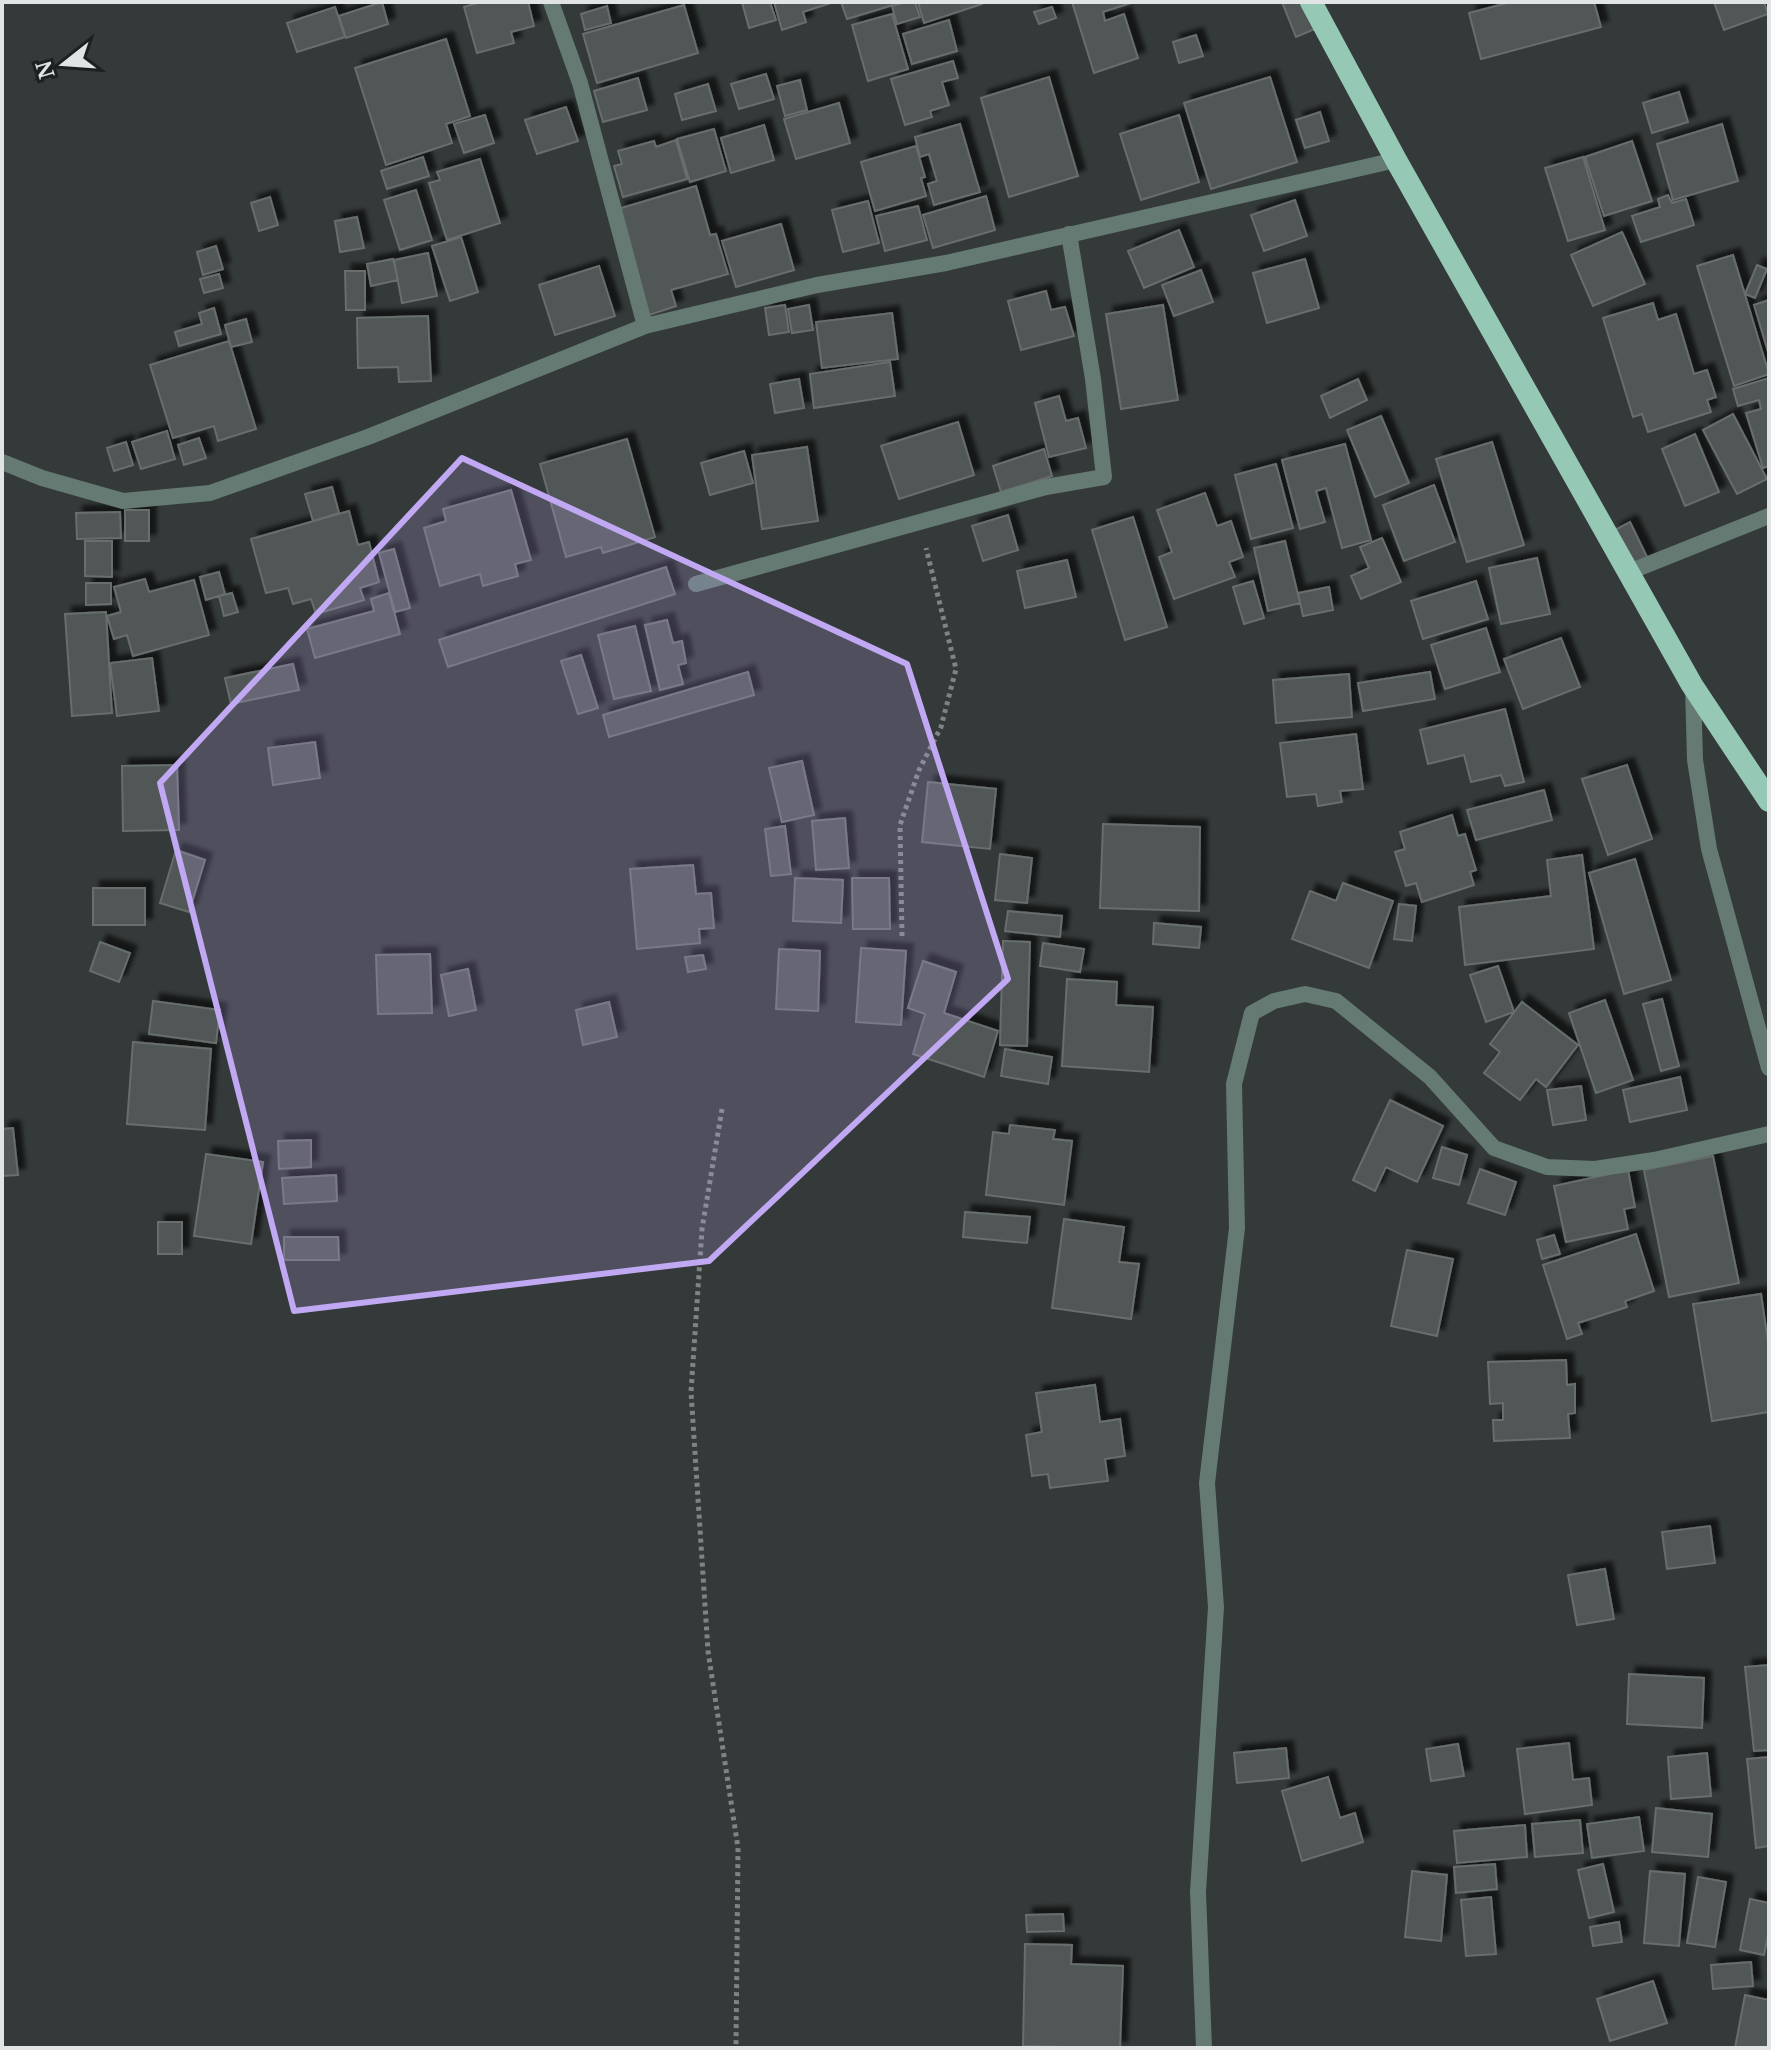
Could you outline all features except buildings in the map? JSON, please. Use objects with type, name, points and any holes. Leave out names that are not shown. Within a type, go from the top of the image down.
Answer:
[{"type":"highway","points":[[1311,2],[1396,160],[1692,685],[1769,801]]},
{"type":"street","points":[[551,2],[580,83],[645,326]]},
{"type":"street","points":[[2,462],[42,478],[123,501],[210,493],[382,432],[645,326],[817,285],[946,263],[1396,160]]},
{"type":"street","points":[[696,584],[1046,487],[1104,477],[1093,379],[1069,234]]},
{"type":"street","points":[[1629,572],[1769,516]]},
{"type":"street","points":[[1692,685],[1695,760],[1709,849],[1769,1068]]},
{"type":"street","points":[[1204,2048],[1198,1892],[1216,1607],[1207,1483],[1237,1228],[1234,1084],[1252,1013],[1274,1001],[1305,994],[1336,1001],[1430,1077],[1494,1148],[1547,1167],[1595,1169],[1654,1160],[1769,1134]]},
{"type":"path","points":[[902,936],[900,825],[919,770],[941,727],[956,669],[920,523]]},
{"type":"path","points":[[722,1109],[702,1229],[691,1392],[708,1651],[738,1848],[736,2048]]},
{"type":"highlighted area","points":[[462,458],[907,664],[1008,979],[709,1261],[294,1311],[160,783]]}]
